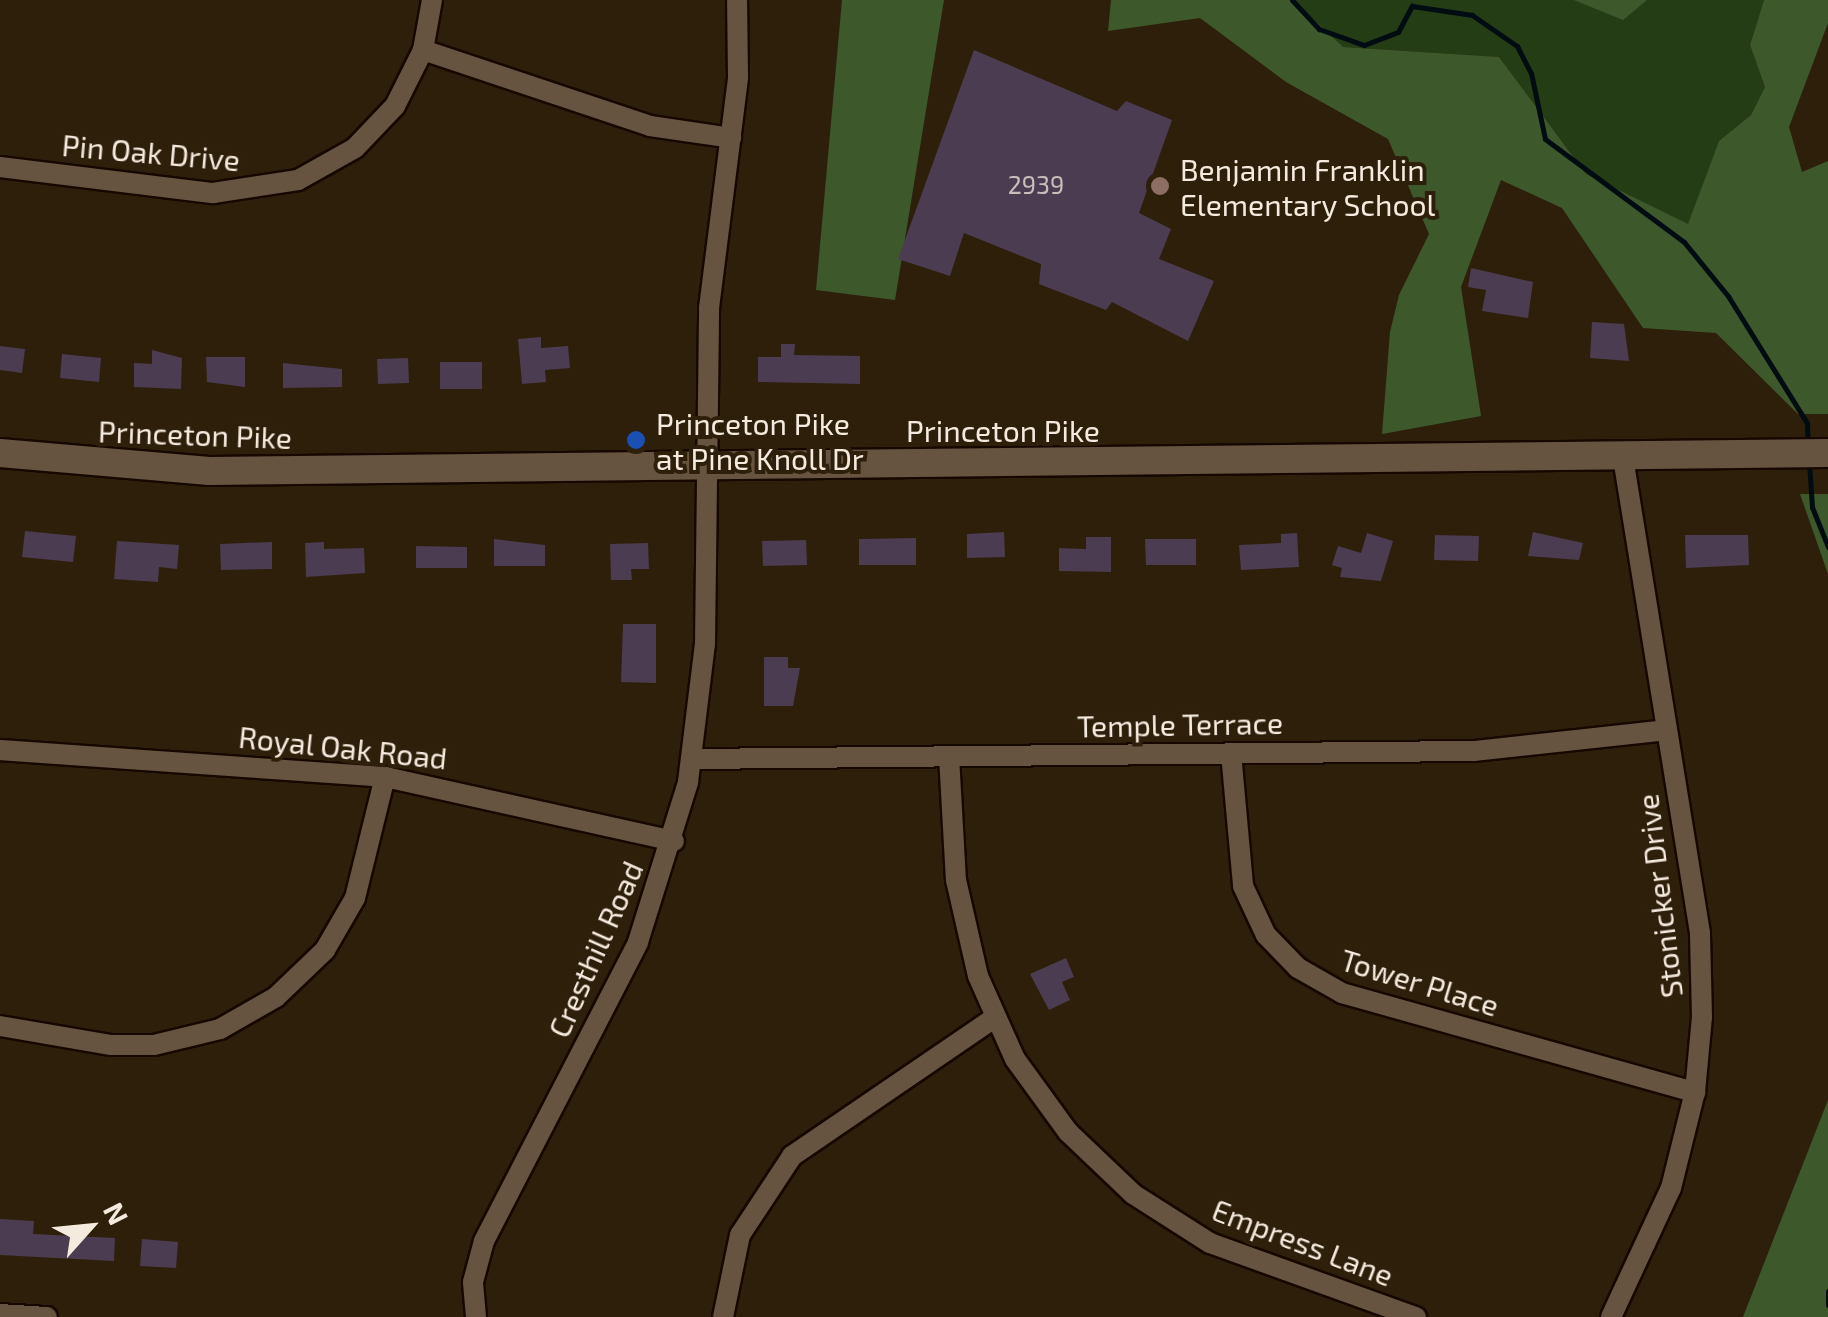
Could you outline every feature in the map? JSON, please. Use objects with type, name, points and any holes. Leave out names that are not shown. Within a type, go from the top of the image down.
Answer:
[{"type":"main road","name":"Princeton Pike","points":[[0,453],[209,471],[1817,453]]},
{"type":"street","name":"Pin Oak Drive","points":[[0,167],[213,193],[270,188],[355,148],[395,106],[423,50],[432,0]]},
{"type":"street","name":"Cresthill Road","points":[[476,1317],[473,1282],[484,1241],[620,982],[674,842],[692,758],[705,644],[709,308],[731,138],[737,0]]},
{"type":"street","points":[[423,50],[650,126],[731,138]]},
{"type":"street","name":"Stonicker Drive","points":[[1610,1317],[1672,1188],[1695,1092],[1702,1017],[1700,933],[1623,456]]},
{"type":"street","name":"Temple Terrace","points":[[692,758],[1474,751],[1667,730]]},
{"type":"street","name":"Royal Oak Road","points":[[0,750],[385,777],[674,842]]},
{"type":"street","name":"Tower Place","points":[[1230,753],[1242,886],[1266,935],[1298,968],[1342,993],[1695,1092]]},
{"type":"street","name":"Empress Lane","points":[[950,756],[958,896],[994,1018],[1068,1132],[1133,1194],[1247,1260],[1416,1317]]},
{"type":"street","points":[[0,1026],[111,1045],[154,1045],[220,1028],[276,998],[324,950],[354,898],[385,777]]},
{"type":"street","points":[[723,1317],[740,1235],[792,1156],[994,1018]]},
{"type":"street","points":[[0,1314],[48,1317]]},
{"type":"green space","points":[[842,0],[944,0],[895,300],[816,290]]},
{"type":"green space","points":[[1111,0],[1293,0],[1343,47],[1499,57],[1586,174],[1688,224],[1719,141],[1751,115],[1765,87],[1750,45],[1764,0],[1828,0],[1828,23],[1789,127],[1802,172],[1828,161],[1828,414],[1798,414],[1716,333],[1643,328],[1562,208],[1501,180],[1461,287],[1481,416],[1382,434],[1390,332],[1399,295],[1429,234],[1388,139],[1286,82],[1200,18],[1108,31]]},
{"type":"green space","points":[[1293,0],[1764,0],[1750,45],[1765,87],[1751,115],[1719,141],[1688,225],[1586,174],[1499,57],[1342,47]]},
{"type":"green space","points":[[1574,0],[1647,0],[1623,20]]},
{"type":"green space","points":[[1800,494],[1828,494],[1828,574]]},
{"type":"green space","points":[[1828,1100],[1828,1317],[1743,1317]]},
{"type":"building","name":"Benjamin Franklin Elementary School","points":[[974,50],[1117,111],[1126,101],[1172,120],[1139,213],[1171,229],[1159,259],[1214,281],[1188,341],[1112,302],[1106,310],[1039,284],[1041,264],[964,233],[950,276],[898,259]]},
{"type":"building","points":[[1471,268],[1533,282],[1528,318],[1482,311],[1486,290],[1468,287]]},
{"type":"building","points":[[1592,322],[1624,324],[1629,361],[1590,358]]},
{"type":"building","points":[[541,337],[541,348],[568,346],[570,368],[545,370],[546,382],[522,384],[518,339]]},
{"type":"building","points":[[781,344],[795,344],[794,355],[860,356],[860,384],[758,382],[758,357],[781,357]]},
{"type":"building","points":[[0,346],[25,349],[22,373],[0,370]]},
{"type":"building","points":[[152,350],[182,358],[181,389],[134,387],[134,363],[152,364]]},
{"type":"building","points":[[62,354],[101,358],[99,382],[60,378]]},
{"type":"building","points":[[206,357],[245,357],[245,387],[207,382]]},
{"type":"building","points":[[408,358],[409,383],[378,384],[377,359]]},
{"type":"building","points":[[440,362],[482,362],[482,389],[440,389]]},
{"type":"building","points":[[283,363],[342,369],[342,387],[283,388]]},
{"type":"building","points":[[25,531],[76,536],[73,562],[22,557]]},
{"type":"building","points":[[1004,532],[1005,557],[967,558],[967,534]]},
{"type":"building","points":[[1533,532],[1583,543],[1579,560],[1528,556]]},
{"type":"building","points":[[1297,533],[1299,567],[1241,570],[1239,545],[1281,543],[1281,534]]},
{"type":"building","points":[[1367,533],[1393,541],[1381,581],[1340,577],[1342,568],[1332,565],[1338,546],[1361,553]]},
{"type":"building","points":[[1435,535],[1479,536],[1478,561],[1434,560]]},
{"type":"building","points":[[1685,535],[1748,535],[1749,565],[1686,568]]},
{"type":"building","points":[[1086,537],[1111,537],[1111,572],[1059,571],[1059,548],[1086,549]]},
{"type":"building","points":[[916,538],[916,565],[859,565],[859,539]]},
{"type":"building","points":[[494,539],[545,545],[545,566],[494,566]]},
{"type":"building","points":[[1145,539],[1196,539],[1196,565],[1146,565]]},
{"type":"building","points":[[806,540],[807,565],[763,566],[762,541]]},
{"type":"building","points":[[117,541],[179,545],[177,569],[159,567],[158,582],[114,579]]},
{"type":"building","points":[[272,542],[272,569],[221,570],[220,544]]},
{"type":"building","points":[[324,542],[324,549],[364,548],[365,573],[306,577],[305,543]]},
{"type":"building","points":[[648,543],[649,569],[631,569],[632,580],[611,580],[610,544]]},
{"type":"building","points":[[416,546],[467,547],[467,568],[416,568]]},
{"type":"building","points":[[623,624],[656,624],[656,683],[621,682]]},
{"type":"building","points":[[764,657],[788,657],[788,668],[800,668],[793,706],[764,706]]},
{"type":"building","points":[[1066,958],[1074,977],[1062,982],[1070,1000],[1049,1010],[1030,974]]},
{"type":"building","points":[[0,1219],[34,1221],[33,1234],[115,1238],[114,1261],[0,1255]]},
{"type":"building","points":[[142,1239],[178,1242],[176,1268],[140,1266]]},
{"type":"waterway","points":[[1292,0],[1319,29],[1364,45],[1398,32],[1412,6],[1472,15],[1517,46],[1531,73],[1545,139],[1684,242],[1728,296],[1807,423],[1808,446]]},
{"type":"waterway","points":[[1809,462],[1812,507],[1828,547]]},
{"type":"waterway","points":[[1828,1291],[1828,1305]]},
{"type":"place","name":"Benjamin Franklin Elementary School","points":[[1160,186]]},
{"type":"place","name":"Princeton Pike at Pine Knoll Dr","points":[[636,440]]}]
